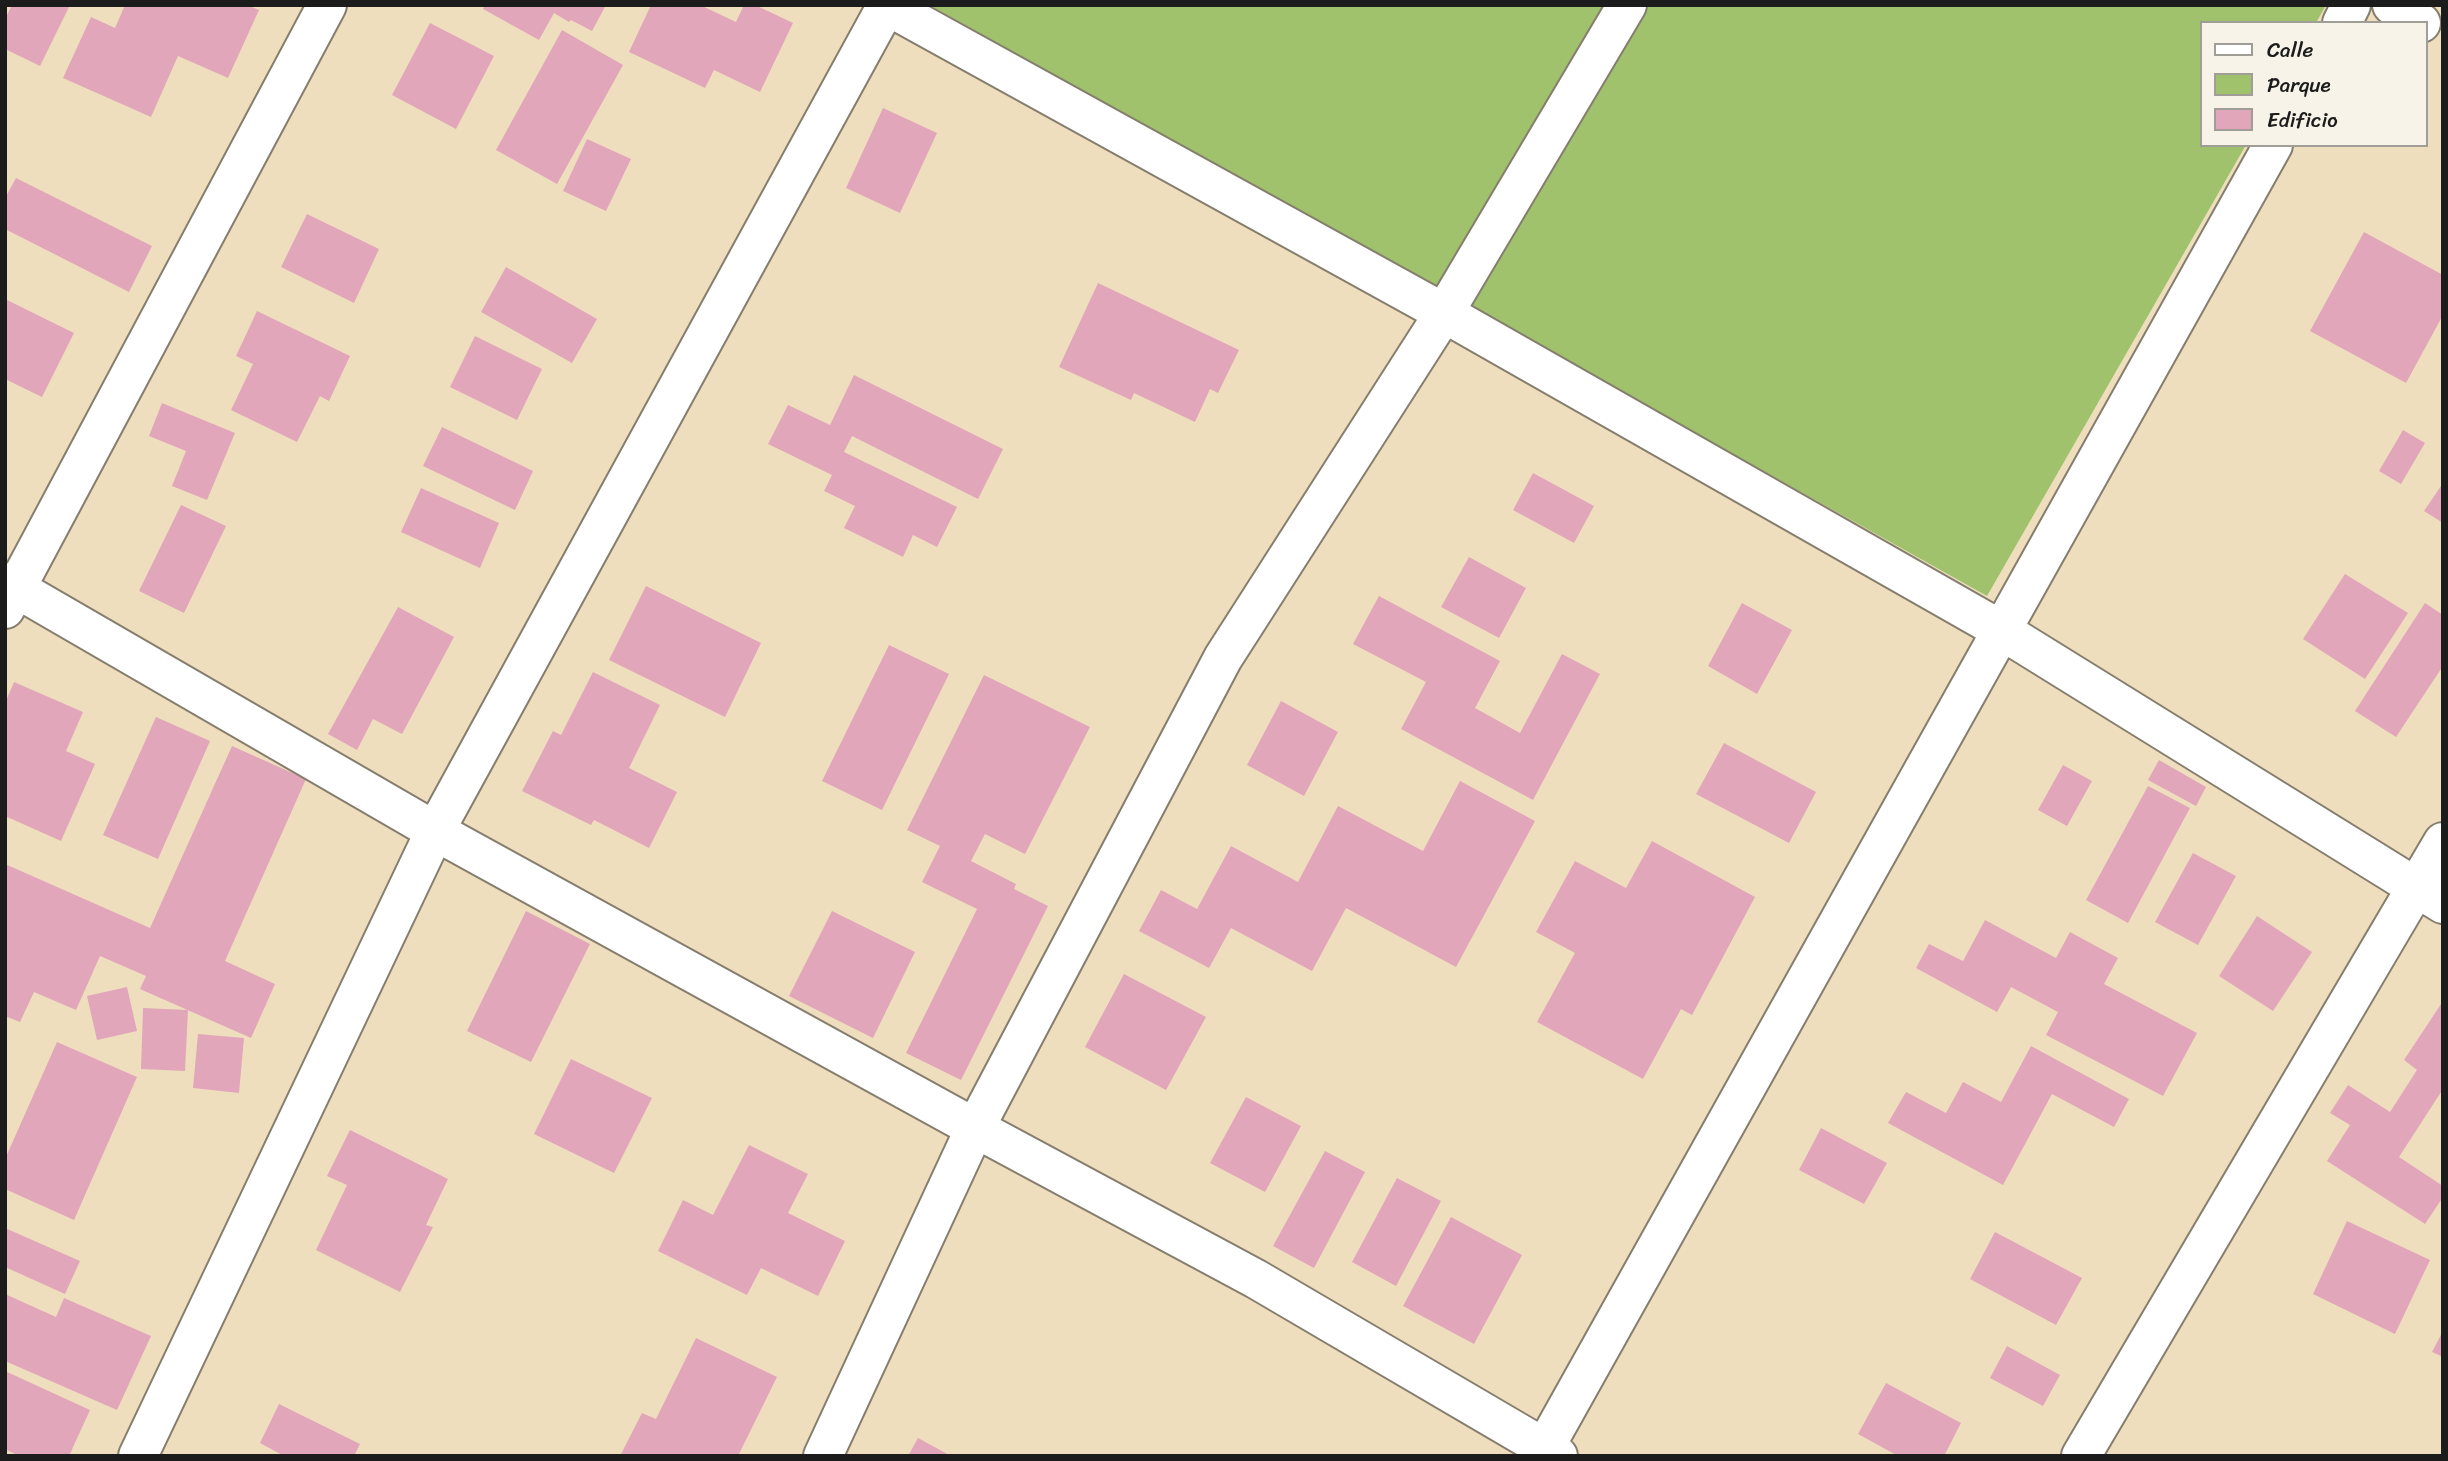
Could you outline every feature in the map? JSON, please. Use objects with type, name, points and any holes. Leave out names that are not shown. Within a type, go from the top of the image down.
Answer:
[{"type":"street","points":[[327,5],[9,593],[435,831],[1256,1279],[1548,1453],[2001,630],[2272,147]]},
{"type":"street","points":[[138,1456],[435,831],[887,5],[1444,313],[2001,630],[2429,896]]},
{"type":"street","points":[[823,1456],[975,1128],[1223,659],[1444,313],[1627,5]]},
{"type":"street","points":[[2343,21],[2351,5]]},
{"type":"street","points":[[2392,5],[2418,21]]},
{"type":"street","points":[[2427,27],[2443,36]]},
{"type":"street","points":[[2081,1456],[2429,896],[2443,842]]},
{"type":"green space","points":[[2326,5],[2317,21],[2200,21],[2200,147],[2245,147],[1987,596],[933,7]]},
{"type":"building","points":[[12,5],[70,5],[40,66],[5,49],[5,19]]},
{"type":"building","points":[[125,5],[247,5],[259,10],[228,78],[178,56],[151,117],[63,78],[91,17],[115,28]]},
{"type":"building","points":[[485,5],[606,5],[592,31],[554,13],[539,40],[483,9]]},
{"type":"building","points":[[651,5],[700,5],[736,22],[744,5],[755,5],[793,23],[760,92],[714,70],[705,88],[629,52]]},
{"type":"building","points":[[430,23],[494,56],[456,129],[392,95]]},
{"type":"building","points":[[562,30],[623,65],[557,184],[496,150]]},
{"type":"building","points":[[883,108],[937,133],[900,213],[846,188]]},
{"type":"building","points":[[587,139],[631,159],[606,211],[563,191]]},
{"type":"building","points":[[16,178],[152,246],[129,292],[5,229],[5,198]]},
{"type":"building","points":[[307,214],[379,249],[354,303],[281,267]]},
{"type":"building","points":[[2364,232],[2443,275],[2443,315],[2406,383],[2310,331]]},
{"type":"building","points":[[506,267],[597,319],[572,363],[481,312]]},
{"type":"building","points":[[1098,283],[1239,350],[1218,393],[1210,389],[1195,422],[1134,393],[1131,400],[1059,367]]},
{"type":"building","points":[[5,299],[74,333],[42,397],[5,379]]},
{"type":"building","points":[[257,311],[350,356],[329,401],[320,396],[297,442],[231,410],[253,364],[236,356]]},
{"type":"building","points":[[475,336],[542,369],[517,420],[450,387]]},
{"type":"building","points":[[854,375],[1003,449],[978,499],[852,436],[844,452],[957,507],[937,547],[913,535],[903,557],[844,528],[855,506],[824,491],[832,475],[768,444],[788,405],[830,425]]},
{"type":"building","points":[[162,403],[235,433],[207,500],[172,486],[186,451],[149,436]]},
{"type":"building","points":[[442,427],[533,471],[515,510],[423,466]]},
{"type":"building","points":[[2403,430],[2425,443],[2401,484],[2379,471]]},
{"type":"building","points":[[1533,473],[1594,506],[1574,543],[1513,510]]},
{"type":"building","points":[[2443,483],[2443,523],[2424,511]]},
{"type":"building","points":[[421,488],[499,523],[480,568],[401,532]]},
{"type":"building","points":[[181,505],[226,526],[184,613],[139,591]]},
{"type":"building","points":[[1469,557],[1526,588],[1499,638],[1441,607]]},
{"type":"building","points":[[2345,574],[2408,613],[2365,679],[2303,639]]},
{"type":"building","points":[[646,586],[761,643],[725,717],[609,660]]},
{"type":"building","points":[[1379,596],[1500,661],[1475,708],[1520,733],[1562,654],[1600,674],[1533,800],[1401,729],[1426,682],[1353,644]]},
{"type":"building","points":[[1742,603],[1792,630],[1757,694],[1708,666]]},
{"type":"building","points":[[2425,603],[2443,615],[2443,670],[2441,669],[2396,737],[2355,711]]},
{"type":"building","points":[[398,607],[454,637],[402,734],[373,719],[357,750],[328,734]]},
{"type":"building","points":[[889,645],[949,674],[882,810],[822,781]]},
{"type":"building","points":[[593,672],[660,705],[629,768],[677,792],[649,848],[594,820],[591,825],[522,791],[553,731],[561,735]]},
{"type":"building","points":[[984,675],[1090,727],[1025,854],[985,834],[971,861],[1016,884],[1014,889],[1048,906],[961,1080],[906,1053],[977,909],[922,882],[940,846],[907,830]]},
{"type":"building","points":[[14,682],[83,712],[66,751],[95,764],[61,841],[5,816],[5,703]]},
{"type":"building","points":[[1281,701],[1338,732],[1304,796],[1247,765]]},
{"type":"building","points":[[156,717],[210,741],[158,859],[103,835]]},
{"type":"building","points":[[1724,743],[1816,792],[1789,843],[1696,794]]},
{"type":"building","points":[[232,746],[306,779],[225,961],[275,984],[251,1038],[140,989],[146,976],[100,956],[76,1010],[34,992],[20,1022],[5,1016],[5,864],[150,928]]},
{"type":"building","points":[[2159,760],[2206,787],[2196,806],[2148,780]]},
{"type":"building","points":[[2063,765],[2092,781],[2067,826],[2038,810]]},
{"type":"building","points":[[1460,781],[1535,821],[1456,967],[1346,908],[1312,971],[1231,928],[1209,968],[1139,931],[1161,890],[1197,909],[1231,846],[1298,882],[1338,806],[1423,851]]},
{"type":"building","points":[[2148,786],[2190,808],[2128,923],[2086,900]]},
{"type":"building","points":[[1652,841],[1755,897],[1692,1015],[1681,1009],[1643,1079],[1537,1022],[1575,953],[1536,932],[1575,861],[1626,888]]},
{"type":"building","points":[[2193,853],[2236,876],[2198,945],[2155,922]]},
{"type":"building","points":[[526,911],[590,944],[531,1062],[467,1031]]},
{"type":"building","points":[[832,911],[915,952],[873,1038],[789,996]]},
{"type":"building","points":[[2257,916],[2312,952],[2273,1011],[2219,976]]},
{"type":"building","points":[[1985,920],[2056,958],[2070,932],[2118,958],[2104,984],[2197,1033],[2163,1096],[2046,1035],[2058,1012],[2011,987],[1997,1012],[1916,968],[1929,944],[1963,961]]},
{"type":"building","points":[[1124,974],[1206,1017],[1166,1090],[1085,1047]]},
{"type":"building","points":[[127,987],[137,1031],[97,1040],[87,996]]},
{"type":"building","points":[[2443,1001],[2443,1089],[2399,1157],[2443,1186],[2443,1197],[2425,1224],[2327,1161],[2350,1125],[2330,1113],[2348,1085],[2390,1112],[2417,1070],[2404,1060]]},
{"type":"building","points":[[143,1008],[188,1010],[185,1071],[141,1069]]},
{"type":"building","points":[[198,1034],[244,1038],[239,1093],[193,1088]]},
{"type":"building","points":[[57,1042],[137,1077],[74,1220],[5,1189],[5,1159]]},
{"type":"building","points":[[2031,1046],[2129,1099],[2114,1127],[2052,1094],[2003,1185],[1888,1123],[1906,1092],[1946,1113],[1963,1082],[2001,1102]]},
{"type":"building","points":[[571,1059],[652,1098],[614,1173],[534,1134]]},
{"type":"building","points":[[1246,1097],[1301,1126],[1265,1192],[1210,1163]]},
{"type":"building","points":[[1821,1128],[1887,1163],[1864,1204],[1799,1170]]},
{"type":"building","points":[[350,1130],[448,1179],[426,1225],[433,1227],[400,1292],[316,1250],[347,1185],[327,1176]]},
{"type":"building","points":[[749,1145],[808,1174],[788,1213],[845,1241],[818,1296],[761,1268],[747,1295],[658,1251],[683,1200],[713,1215]]},
{"type":"building","points":[[1325,1151],[1365,1172],[1314,1268],[1273,1246]]},
{"type":"building","points":[[1397,1178],[1441,1201],[1396,1286],[1352,1262]]},
{"type":"building","points":[[1451,1217],[1522,1255],[1474,1344],[1403,1306]]},
{"type":"building","points":[[2347,1221],[2430,1260],[2395,1334],[2313,1294]]},
{"type":"building","points":[[5,1228],[80,1261],[65,1294],[5,1267]]},
{"type":"building","points":[[1995,1232],[2082,1278],[2056,1325],[1970,1279]]},
{"type":"building","points":[[5,1294],[56,1317],[64,1298],[151,1336],[117,1410],[5,1361]]},
{"type":"building","points":[[2443,1331],[2443,1357],[2432,1352]]},
{"type":"building","points":[[696,1338],[777,1377],[738,1456],[620,1456],[642,1413],[656,1419]]},
{"type":"building","points":[[2007,1346],[2060,1375],[2043,1406],[1990,1378]]},
{"type":"building","points":[[5,1371],[90,1410],[69,1456],[19,1456],[5,1449]]},
{"type":"building","points":[[1886,1383],[1961,1423],[1944,1456],[1898,1456],[1858,1434]]},
{"type":"building","points":[[279,1404],[360,1444],[354,1456],[284,1456],[260,1443]]},
{"type":"building","points":[[918,1438],[951,1456],[908,1456]]}]
